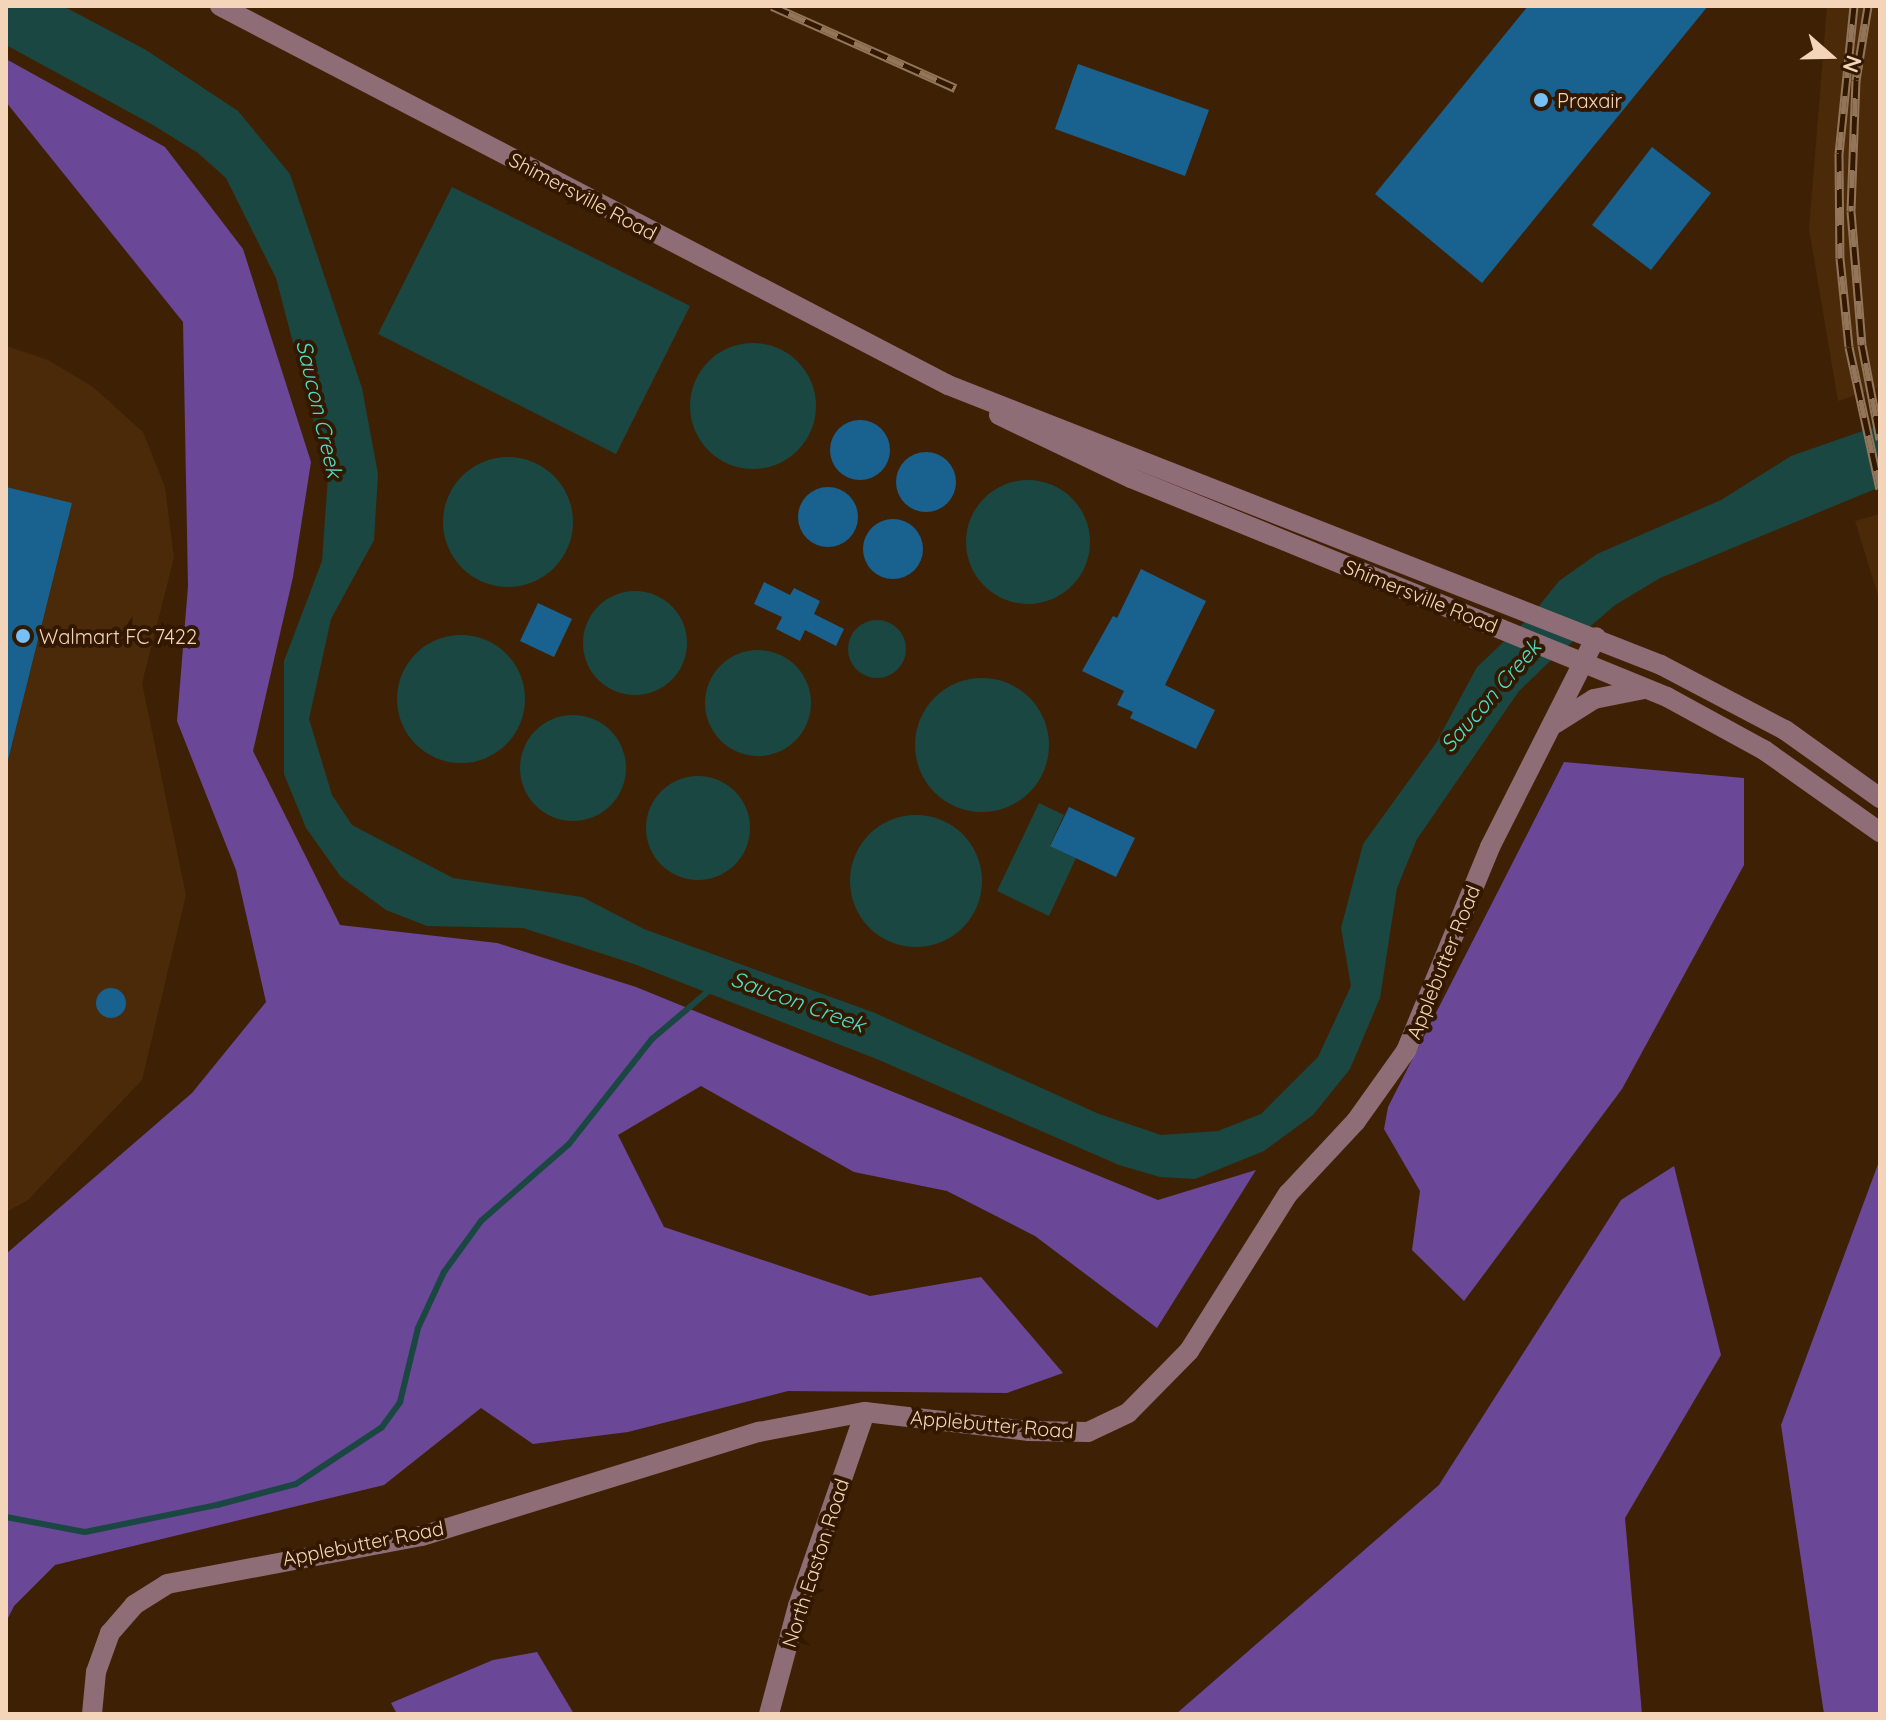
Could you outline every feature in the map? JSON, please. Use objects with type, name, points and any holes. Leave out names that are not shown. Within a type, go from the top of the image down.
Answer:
[{"type":"street","name":"Shimersville Road","points":[[220,6],[1104,467],[1594,664],[1648,690],[1764,750],[1880,832]]},
{"type":"street","name":"Shimersville Road","points":[[948,385],[1596,637],[1756,714],[1880,798]]},
{"type":"street","name":"Applebutter Road","points":[[92,1714],[96,1672],[110,1633],[134,1605],[167,1584],[422,1536],[759,1432],[865,1412],[1029,1431],[1088,1432],[1128,1413],[1167,1379],[1288,1194],[1356,1121],[1406,1051],[1490,847],[1568,694],[1594,664],[1596,637]]},
{"type":"street","points":[[1548,731],[1594,699],[1623,690],[1648,690]]},
{"type":"street","name":"North Easton Road","points":[[769,1714],[798,1606],[865,1412]]},
{"type":"shaded area","points":[[1827,6],[1880,6],[1880,387],[1838,401],[1809,229]]},
{"type":"shaded area","points":[[6,59],[165,147],[243,249],[311,462],[293,577],[253,751],[340,925],[497,943],[636,987],[1158,1200],[1256,1170],[1157,1328],[1035,1236],[947,1191],[854,1172],[701,1086],[618,1135],[664,1227],[870,1296],[981,1277],[1063,1373],[1007,1393],[788,1391],[628,1432],[533,1444],[481,1408],[384,1485],[55,1565],[14,1606],[6,1622],[6,1254],[192,1093],[266,1002],[236,870],[177,721],[188,586],[183,322],[6,102]]},
{"type":"shaded area","points":[[6,346],[48,360],[93,387],[143,432],[165,487],[174,558],[142,683],[186,895],[142,1080],[28,1200],[6,1212]]},
{"type":"shaded area","points":[[1880,514],[1880,602],[1855,521]]},
{"type":"shaded area","points":[[1564,762],[1744,778],[1744,865],[1622,1089],[1464,1301],[1412,1250],[1420,1191],[1384,1129],[1388,1107]]},
{"type":"shaded area","points":[[1880,1159],[1880,1714],[1824,1714],[1781,1425]]},
{"type":"shaded area","points":[[1674,1166],[1721,1355],[1625,1518],[1642,1714],[1176,1714],[1439,1485],[1621,1200]]},
{"type":"shaded area","points":[[537,1652],[574,1714],[397,1714],[391,1703],[493,1660]]},
{"type":"water","name":"Saucon Creek","points":[[6,6],[63,6],[146,50],[238,111],[290,174],[362,388],[378,474],[374,540],[331,619],[309,719],[332,795],[352,825],[453,878],[582,897],[644,929],[875,1013],[1099,1114],[1161,1135],[1218,1131],[1261,1114],[1318,1057],[1351,986],[1341,928],[1363,844],[1436,743],[1477,667],[1531,616],[1559,581],[1597,554],[1721,500],[1791,456],[1880,425],[1880,487],[1660,578],[1615,605],[1547,664],[1519,691],[1417,839],[1397,888],[1380,998],[1350,1069],[1313,1115],[1264,1151],[1195,1179],[1160,1177],[1119,1165],[879,1060],[634,964],[523,928],[427,926],[386,910],[341,877],[306,828],[284,774],[284,661],[322,561],[328,476],[276,278],[226,178],[198,153],[153,125],[6,45]]},
{"type":"water","points":[[452,187],[690,306],[616,454],[378,334]]},
{"type":"water","points":[[753,343],[777,347],[798,361],[812,382],[816,406],[812,430],[798,451],[777,465],[753,469],[729,465],[708,451],[694,430],[690,406],[694,382],[708,361],[729,347]]},
{"type":"water","points":[[508,457],[533,462],[554,476],[568,497],[573,522],[568,547],[554,568],[533,582],[508,587],[483,582],[462,568],[448,547],[443,522],[448,497],[462,476],[483,462]]},
{"type":"water","points":[[1028,480],[1052,485],[1072,498],[1085,518],[1090,542],[1085,566],[1072,586],[1052,599],[1028,604],[1004,599],[984,586],[971,566],[966,542],[971,518],[984,498],[1004,485]]},
{"type":"water","points":[[635,591],[655,595],[672,606],[683,623],[687,643],[683,663],[672,680],[655,691],[635,695],[615,691],[598,680],[587,663],[583,643],[587,623],[598,606],[615,595]]},
{"type":"water","points":[[877,620],[898,628],[906,649],[898,670],[877,678],[856,670],[848,649],[856,628]]},
{"type":"water","points":[[461,635],[485,640],[506,654],[520,675],[525,699],[520,723],[506,744],[485,758],[461,763],[437,758],[416,744],[402,723],[397,699],[402,675],[416,654],[437,640]]},
{"type":"water","points":[[758,650],[778,654],[796,665],[807,683],[811,703],[807,723],[796,741],[778,752],[758,756],[738,752],[720,741],[709,723],[705,703],[709,683],[720,665],[738,654]]},
{"type":"water","points":[[982,678],[1008,683],[1029,698],[1044,719],[1049,745],[1044,771],[1029,792],[1008,807],[982,812],[956,807],[935,792],[920,771],[915,745],[920,719],[935,698],[956,683]]},
{"type":"water","points":[[573,715],[593,719],[610,731],[622,748],[626,768],[622,788],[610,805],[593,817],[573,821],[553,817],[536,805],[524,788],[520,768],[524,748],[536,731],[553,719]]},
{"type":"water","points":[[698,776],[718,780],[735,791],[746,808],[750,828],[746,848],[735,865],[718,876],[698,880],[678,876],[661,865],[650,848],[646,828],[650,808],[661,791],[678,780]]},
{"type":"water","points":[[1039,803],[1064,815],[1050,845],[1076,858],[1049,916],[997,891]]},
{"type":"water","points":[[916,815],[941,820],[963,834],[977,856],[982,881],[977,906],[963,928],[941,942],[916,947],[891,942],[869,928],[855,906],[850,881],[855,856],[869,834],[891,820]]},
{"type":"building","name":"Praxair","points":[[1528,6],[1708,6],[1482,283],[1375,194]]},
{"type":"building","points":[[1078,64],[1209,110],[1185,176],[1055,129]]},
{"type":"building","points":[[1652,147],[1711,193],[1651,270],[1592,225]]},
{"type":"building","points":[[860,420],[872,422],[881,429],[888,438],[888,462],[881,471],[872,478],[860,480],[848,478],[839,471],[832,462],[830,450],[832,438],[839,429],[848,422]]},
{"type":"building","points":[[926,452],[938,454],[947,461],[954,470],[954,494],[947,503],[938,510],[926,512],[914,510],[905,503],[898,494],[896,482],[898,470],[905,461],[914,454]]},
{"type":"building","name":"Walmart FC 7422","points":[[6,487],[72,503],[7,764],[6,764]]},
{"type":"building","points":[[828,487],[840,489],[849,496],[856,505],[856,529],[849,538],[840,545],[828,547],[816,545],[807,538],[800,529],[798,517],[800,505],[807,496],[816,489]]},
{"type":"building","points":[[893,519],[905,521],[914,528],[921,537],[921,561],[914,570],[905,577],[893,579],[881,577],[872,570],[865,561],[863,549],[865,537],[872,528],[881,521]]},
{"type":"building","points":[[1141,569],[1206,601],[1165,685],[1215,710],[1196,749],[1130,718],[1133,712],[1117,705],[1124,691],[1082,671],[1113,616],[1117,618]]},
{"type":"building","points":[[764,582],[790,595],[794,588],[820,601],[814,614],[844,629],[836,646],[805,630],[800,641],[776,629],[782,617],[754,604]]},
{"type":"building","points":[[538,603],[572,619],[554,657],[520,641]]},
{"type":"building","points":[[1069,807],[1135,838],[1116,877],[1050,846]]},
{"type":"building","points":[[111,988],[117,989],[125,997],[125,1009],[117,1017],[111,1018],[105,1017],[97,1009],[96,1003],[97,997],[105,989]]},
{"type":"waterway","points":[[6,1517],[85,1532],[217,1505],[296,1484],[382,1427],[400,1402],[418,1328],[444,1272],[481,1221],[569,1144],[652,1039],[711,989]]},
{"type":"railway","points":[[772,6],[955,88]]},
{"type":"railway","points":[[1854,6],[1839,153],[1840,258],[1849,347],[1880,489]]},
{"type":"railway","points":[[1868,6],[1856,80],[1851,211],[1862,345],[1880,439]]},
{"type":"place","name":"Praxair","points":[[1541,100]]},
{"type":"place","name":"Walmart FC 7422","points":[[23,636]]}]
